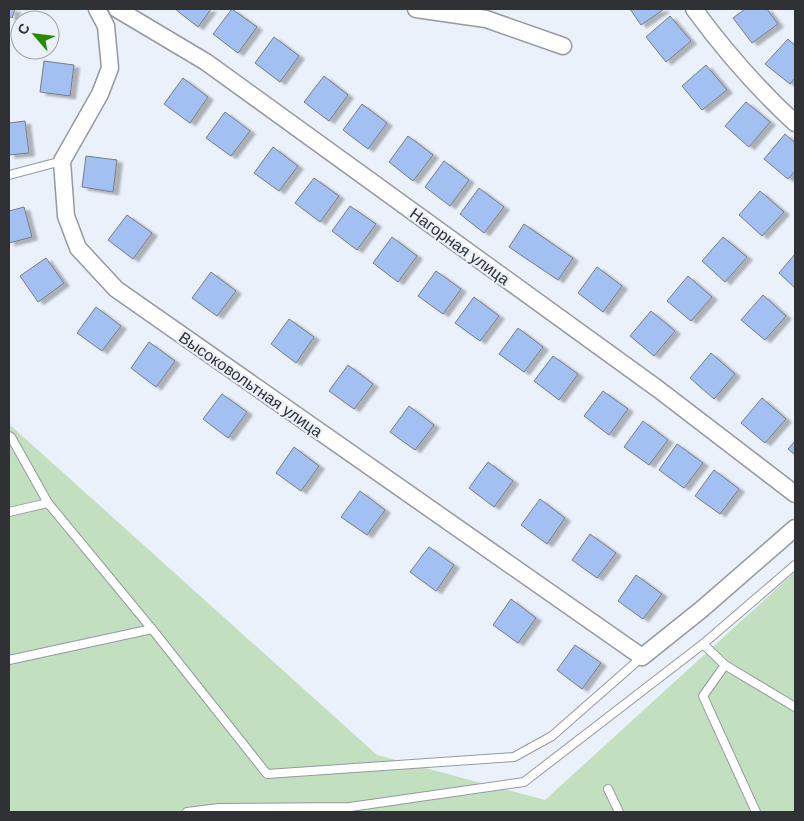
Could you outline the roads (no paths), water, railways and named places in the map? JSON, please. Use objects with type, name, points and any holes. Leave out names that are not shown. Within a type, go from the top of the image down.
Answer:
[{"type":"street","points":[[62,161],[100,94],[110,68],[106,26],[97,9]]},
{"type":"street","name":"Нагорная улица","points":[[117,9],[214,68],[658,389],[795,494]]},
{"type":"street","points":[[416,9],[486,19],[563,46]]},
{"type":"street","points":[[694,9],[771,101],[795,123]]},
{"type":"street","name":"Высоковольтная улица","points":[[62,161],[66,216],[78,248],[116,289],[642,657]]},
{"type":"street","points":[[642,657],[702,609],[795,528]]},
{"type":"lane","points":[[9,175],[62,161]]},
{"type":"lane","points":[[9,436],[48,503],[152,629],[267,774],[514,757],[552,736],[642,657]]},
{"type":"lane","points":[[9,512],[48,503]]},
{"type":"lane","points":[[187,812],[351,809],[524,782],[704,644],[795,565]]},
{"type":"lane","points":[[9,660],[152,629]]},
{"type":"lane","points":[[704,644],[725,665],[795,707]]},
{"type":"lane","points":[[725,665],[703,696],[756,812]]},
{"type":"lane","points":[[608,789],[619,812]]}]
